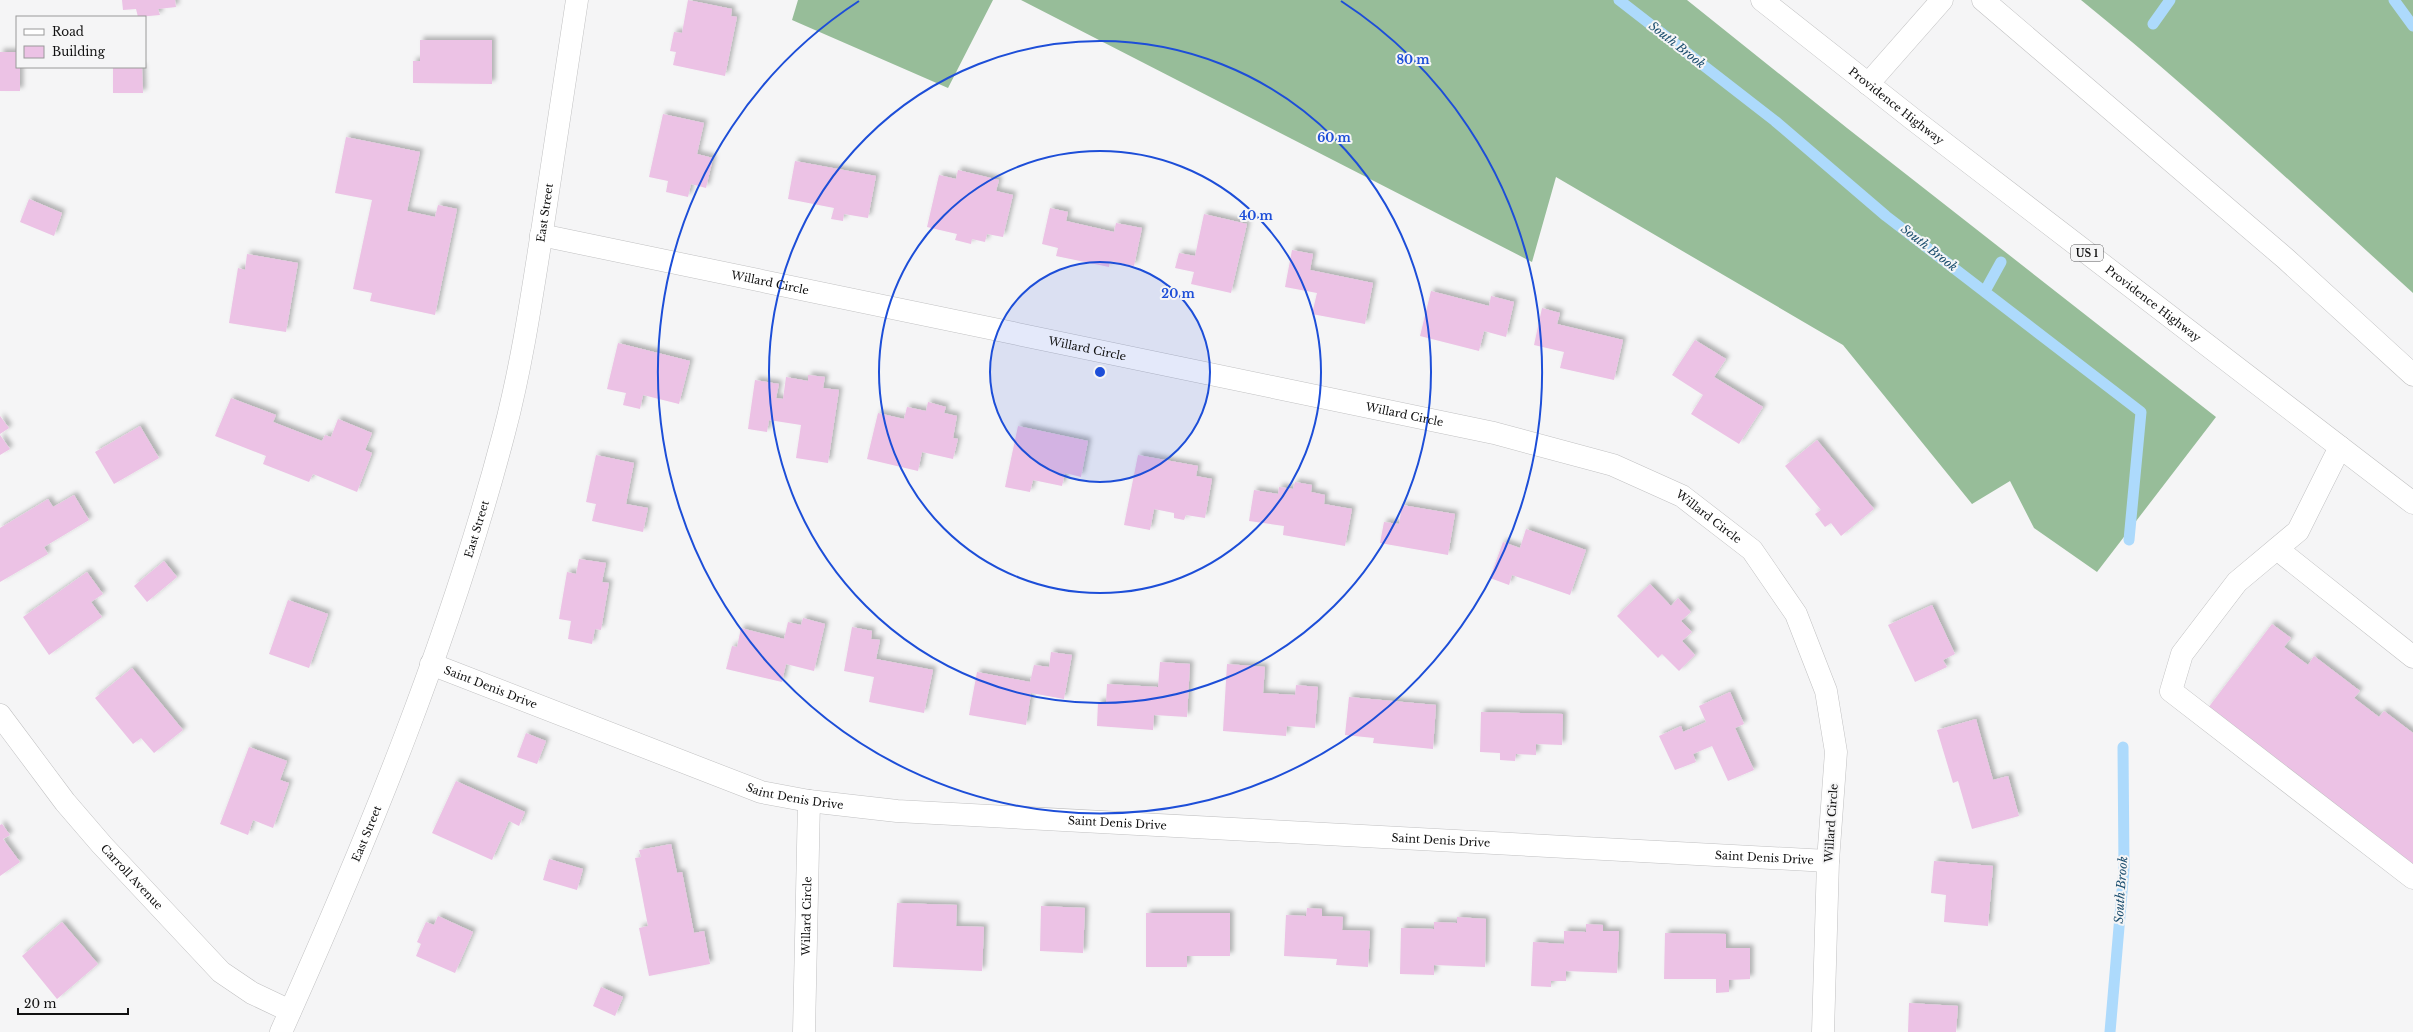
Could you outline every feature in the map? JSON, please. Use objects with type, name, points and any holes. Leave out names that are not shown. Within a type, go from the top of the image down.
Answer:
[{"type":"street","name":"East Street","points":[[281,1032],[371,820],[431,664],[482,511],[504,432],[529,314],[577,0]]},
{"type":"street","name":"Providence Highway","points":[[1762,0],[1868,84],[2413,503]]},
{"type":"street","points":[[1868,84],[1942,0]]},
{"type":"street","points":[[1983,0],[2286,259],[2413,374]]},
{"type":"street","name":"Willard Circle","points":[[541,235],[1494,433],[1613,465],[1682,496],[1752,550],[1796,614],[1826,691],[1836,752],[1828,861],[1822,1032]]},
{"type":"street","points":[[2340,447],[2298,531],[2237,582],[2182,654],[2171,691],[2413,878]]},
{"type":"street","points":[[2277,549],[2413,658]]},
{"type":"street","name":"Saint Denis Drive","points":[[431,664],[761,792],[809,801],[897,811],[1828,861]]},
{"type":"street","name":"Carroll Avenue","points":[[0,715],[65,802],[102,845],[221,972],[252,993],[290,1011]]},
{"type":"street","name":"Willard Circle","points":[[804,1032],[809,801]]},
{"type":"green space","points":[[798,0],[993,0],[948,88],[792,20]]},
{"type":"green space","points":[[1021,0],[1687,0],[1847,128],[2216,417],[2097,572],[2034,528],[2010,481],[1972,504],[1843,345],[1556,177],[1532,262]]},
{"type":"green space","points":[[2081,0],[2413,0],[2413,293],[2208,107]]},
{"type":"building","points":[[122,0],[175,0],[176,7],[158,9],[160,15],[146,16],[138,16],[136,9],[123,10]]},
{"type":"building","points":[[688,0],[732,9],[731,16],[737,17],[725,76],[673,65],[676,52],[670,51],[674,32],[682,33]]},
{"type":"building","points":[[420,40],[492,40],[492,84],[413,83],[413,61],[420,61]]},
{"type":"building","points":[[0,52],[16,52],[16,68],[20,68],[20,91],[0,91]]},
{"type":"building","points":[[113,68],[142,68],[143,93],[113,93]]},
{"type":"building","points":[[663,114],[704,123],[697,154],[713,158],[706,188],[691,184],[688,197],[666,192],[668,181],[649,177]]},
{"type":"building","points":[[346,137],[420,152],[407,211],[435,217],[438,205],[457,209],[435,315],[370,301],[372,293],[353,289],[372,200],[335,193]]},
{"type":"building","points":[[795,161],[876,176],[868,218],[844,214],[843,221],[831,219],[834,208],[788,199]]},
{"type":"building","points":[[958,170],[999,180],[996,191],[1013,195],[1003,237],[987,234],[985,242],[972,239],[971,244],[955,240],[957,234],[927,227],[939,175],[956,179]]},
{"type":"building","points":[[29,199],[62,213],[54,236],[20,222]]},
{"type":"building","points":[[1050,208],[1068,212],[1066,221],[1114,232],[1116,223],[1142,228],[1134,266],[1110,261],[1109,267],[1056,256],[1058,248],[1042,244]]},
{"type":"building","points":[[1204,214],[1247,224],[1231,293],[1191,284],[1194,272],[1175,268],[1179,253],[1195,256]]},
{"type":"building","points":[[1292,250],[1313,254],[1310,270],[1373,283],[1365,324],[1312,314],[1317,293],[1285,287]]},
{"type":"building","points":[[247,254],[298,263],[286,332],[229,323],[238,268],[245,270]]},
{"type":"building","points":[[1431,291],[1489,306],[1491,296],[1514,302],[1506,337],[1484,331],[1479,351],[1420,336]]},
{"type":"building","points":[[1542,308],[1560,313],[1557,324],[1623,340],[1614,380],[1560,368],[1564,352],[1534,345]]},
{"type":"building","points":[[1695,340],[1726,359],[1714,377],[1763,407],[1739,444],[1691,414],[1703,395],[1672,375]]},
{"type":"building","points":[[618,343],[690,361],[679,404],[643,395],[640,409],[623,405],[626,393],[607,389]]},
{"type":"building","points":[[808,375],[825,377],[823,388],[839,390],[828,463],[796,458],[801,425],[769,420],[767,432],[748,429],[755,380],[779,384],[776,398],[783,399],[786,377],[808,381]]},
{"type":"building","points":[[231,398],[276,415],[273,422],[322,441],[325,435],[331,437],[338,419],[372,433],[365,450],[372,453],[357,492],[313,474],[309,482],[263,464],[266,456],[215,436]]},
{"type":"building","points":[[928,402],[946,407],[944,413],[957,416],[953,438],[958,439],[953,459],[922,452],[918,471],[867,459],[878,413],[904,419],[907,407],[926,411]]},
{"type":"building","points":[[0,416],[9,428],[0,434]]},
{"type":"building","points":[[140,426],[159,458],[114,484],[95,452]]},
{"type":"building","points":[[1018,426],[1088,441],[1081,477],[1065,473],[1062,486],[1033,480],[1030,492],[1005,487]]},
{"type":"building","points":[[0,435],[10,449],[0,455]]},
{"type":"building","points":[[1817,440],[1874,509],[1841,536],[1831,523],[1825,527],[1815,514],[1821,510],[1785,466]]},
{"type":"building","points":[[596,455],[634,463],[626,504],[648,508],[643,532],[592,521],[596,504],[586,502]]},
{"type":"building","points":[[1138,455],[1198,466],[1196,476],[1212,479],[1205,518],[1186,515],[1184,520],[1174,518],[1174,513],[1154,509],[1150,530],[1124,525]]},
{"type":"building","points":[[1295,482],[1312,485],[1311,492],[1325,495],[1324,504],[1352,509],[1345,546],[1283,535],[1284,526],[1249,521],[1254,490],[1278,494],[1279,487],[1293,489]]},
{"type":"building","points":[[74,495],[89,520],[44,547],[48,554],[0,582],[0,528],[48,499],[53,507]]},
{"type":"building","points":[[1402,505],[1455,514],[1448,555],[1380,543],[1384,522],[1399,524]]},
{"type":"building","points":[[1526,529],[1586,550],[1570,595],[1512,575],[1509,585],[1490,578],[1503,542],[1520,548]]},
{"type":"building","points":[[579,559],[606,563],[602,582],[609,583],[601,630],[595,629],[592,644],[568,639],[571,621],[559,619],[567,572],[576,574]]},
{"type":"building","points":[[164,561],[177,577],[147,602],[134,586]]},
{"type":"building","points":[[87,572],[103,594],[91,602],[102,617],[49,655],[23,617]]},
{"type":"building","points":[[1650,584],[1671,606],[1678,598],[1691,612],[1681,621],[1692,632],[1682,641],[1695,655],[1679,671],[1662,654],[1658,658],[1617,616]]},
{"type":"building","points":[[288,600],[328,614],[309,668],[269,654]]},
{"type":"building","points":[[1932,605],[1955,654],[1943,660],[1947,667],[1915,682],[1888,625]]},
{"type":"building","points":[[803,618],[825,624],[814,671],[786,664],[782,682],[726,669],[732,646],[737,647],[741,628],[784,639],[788,622],[801,625]]},
{"type":"building","points":[[2272,624],[2291,638],[2284,647],[2308,665],[2314,656],[2360,691],[2354,698],[2379,717],[2384,711],[2413,733],[2413,866],[2208,708]]},
{"type":"building","points":[[852,627],[872,631],[871,639],[880,640],[876,659],[933,670],[924,713],[869,702],[874,677],[844,671]]},
{"type":"building","points":[[1051,652],[1072,655],[1064,699],[1031,693],[1026,725],[969,715],[977,672],[1030,682],[1034,665],[1049,667]]},
{"type":"building","points":[[1160,662],[1190,664],[1187,717],[1154,715],[1153,730],[1097,726],[1098,702],[1106,703],[1107,684],[1158,687]]},
{"type":"building","points":[[1227,664],[1265,667],[1263,693],[1295,695],[1296,685],[1318,687],[1315,728],[1287,726],[1286,736],[1223,731]]},
{"type":"building","points":[[132,668],[183,730],[154,753],[141,738],[133,744],[95,698]]},
{"type":"building","points":[[1730,692],[1744,724],[1735,728],[1754,770],[1728,781],[1712,746],[1693,754],[1696,762],[1675,770],[1659,736],[1681,726],[1683,732],[1706,722],[1699,706]]},
{"type":"building","points":[[1349,697],[1436,705],[1433,749],[1373,743],[1374,738],[1345,735]]},
{"type":"building","points":[[1481,712],[1563,714],[1562,745],[1536,744],[1536,755],[1516,754],[1515,761],[1500,760],[1500,753],[1480,752]]},
{"type":"building","points":[[1976,719],[1993,780],[2008,776],[2019,816],[1972,829],[1958,781],[1953,783],[1937,730]]},
{"type":"building","points":[[526,733],[546,741],[537,764],[517,757]]},
{"type":"building","points":[[249,747],[287,761],[280,780],[289,783],[273,828],[253,820],[248,835],[220,824]]},
{"type":"building","points":[[456,781],[525,812],[519,826],[509,821],[492,860],[432,833]]},
{"type":"building","points":[[2,824],[10,835],[3,839],[20,862],[0,876],[0,825]]},
{"type":"building","points":[[671,844],[677,873],[682,872],[694,933],[704,931],[710,964],[649,976],[639,928],[648,926],[635,858],[641,857],[639,850]]},
{"type":"building","points":[[549,859],[583,869],[577,890],[543,880]]},
{"type":"building","points":[[1934,861],[1993,866],[1988,926],[1944,922],[1946,895],[1931,893]]},
{"type":"building","points":[[897,903],[957,905],[956,926],[984,927],[982,971],[893,967]]},
{"type":"building","points":[[1041,906],[1085,908],[1083,953],[1040,951]]},
{"type":"building","points":[[1307,908],[1322,909],[1322,916],[1343,917],[1342,930],[1370,931],[1368,967],[1336,965],[1337,959],[1284,956],[1286,915],[1306,916]]},
{"type":"building","points":[[1146,913],[1230,913],[1230,956],[1187,956],[1187,967],[1146,967]]},
{"type":"building","points":[[438,916],[473,932],[455,973],[416,956],[421,944],[417,942],[426,922],[434,925]]},
{"type":"building","points":[[1457,917],[1486,919],[1485,967],[1434,965],[1434,975],[1400,974],[1401,928],[1434,929],[1434,922],[1457,923]]},
{"type":"building","points":[[62,922],[98,964],[57,999],[22,956]]},
{"type":"building","points":[[1586,924],[1603,925],[1603,931],[1619,931],[1617,973],[1566,971],[1566,981],[1551,981],[1551,987],[1531,986],[1533,942],[1564,944],[1564,931],[1586,932]]},
{"type":"building","points":[[1665,933],[1726,934],[1726,948],[1750,948],[1750,979],[1729,980],[1729,992],[1716,993],[1716,979],[1664,979]]},
{"type":"building","points":[[601,987],[623,997],[615,1016],[593,1006]]},
{"type":"building","points":[[1909,1003],[1958,1006],[1956,1032],[1908,1032]]},
{"type":"waterway","name":"South Brook","points":[[1619,0],[1775,121],[1886,216],[2141,412],[2129,540]]},
{"type":"waterway","points":[[2153,24],[2170,0]]},
{"type":"waterway","points":[[2394,0],[2413,26]]},
{"type":"waterway","points":[[1985,291],[2001,262]]},
{"type":"waterway","name":"South Brook","points":[[2110,1032],[2124,869],[2123,747]]}]
